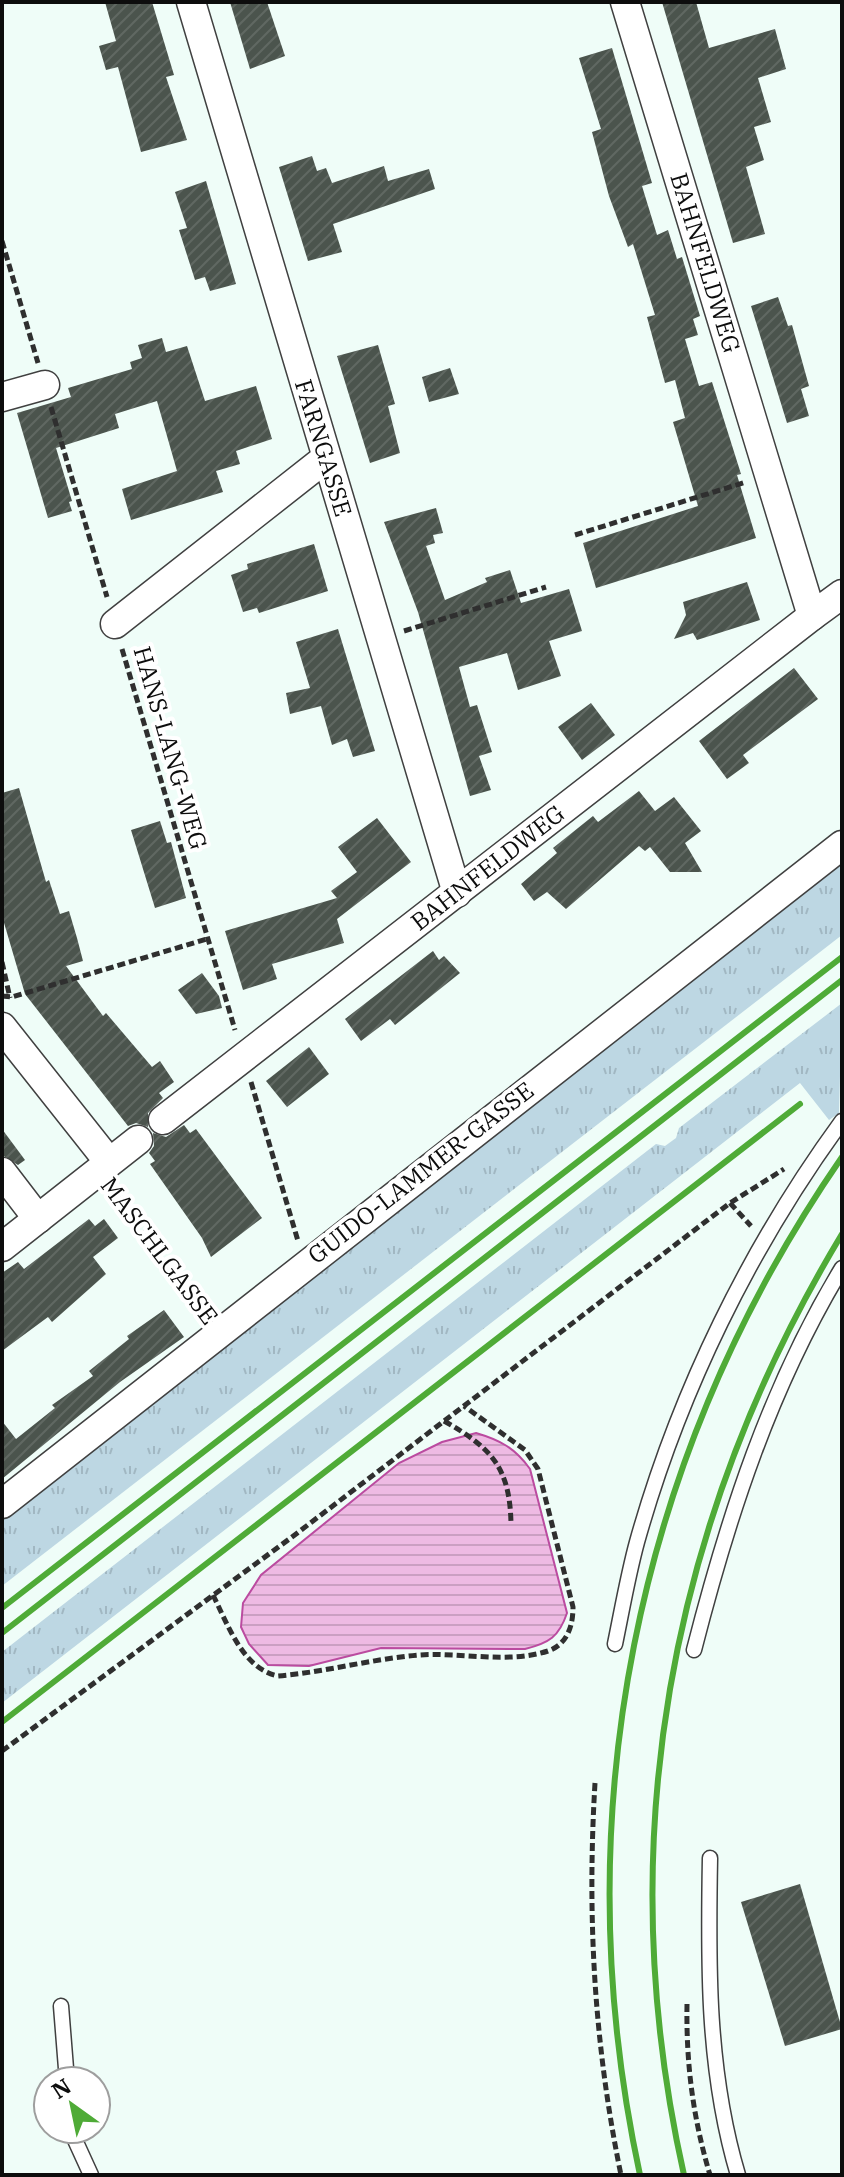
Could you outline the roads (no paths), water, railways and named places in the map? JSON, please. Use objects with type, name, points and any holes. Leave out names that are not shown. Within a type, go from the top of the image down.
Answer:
[{"type":"street","name":"FARNGASSE","points":[[191,2],[457,893]]},
{"type":"street","name":"BAHNFELDWEG","points":[[625,2],[812,616]]},
{"type":"street","points":[[2,397],[45,385]]},
{"type":"street","points":[[115,624],[326,458]]},
{"type":"street","name":"BAHNFELDWEG","points":[[163,1120],[842,594]]},
{"type":"street","name":"GUIDO-LAMMER-GASSE","points":[[2,1504],[842,845]]},
{"type":"street","name":"MASCHLGASSE","points":[[2,1027],[104,1167]]},
{"type":"street","points":[[2,1247],[138,1140]]},
{"type":"street","points":[[2,1172],[38,1219]]},
{"type":"lane","points":[[615,1644],[637,1542],[671,1439],[715,1336],[764,1240],[842,1121]]},
{"type":"lane","points":[[694,1650],[734,1505],[755,1446],[803,1341],[842,1268]]},
{"type":"lane","points":[[710,1858],[707,1989],[725,2134],[738,2175]]},
{"type":"lane","points":[[61,2006],[66,2065]]},
{"type":"lane","points":[[77,2145],[91,2175]]},
{"type":"railway","points":[[2,1608],[842,957]]},
{"type":"railway","points":[[2,1633],[842,980]]},
{"type":"railway","points":[[2,1722],[800,1104]]},
{"type":"railway","points":[[640,2175],[618,2041],[610,1908],[615,1775],[634,1645],[666,1517],[712,1393],[770,1273],[842,1157]]},
{"type":"railway","points":[[684,2175],[662,2052],[653,1929],[656,1808],[670,1689],[696,1572],[734,1457],[782,1344],[842,1234]]}]
